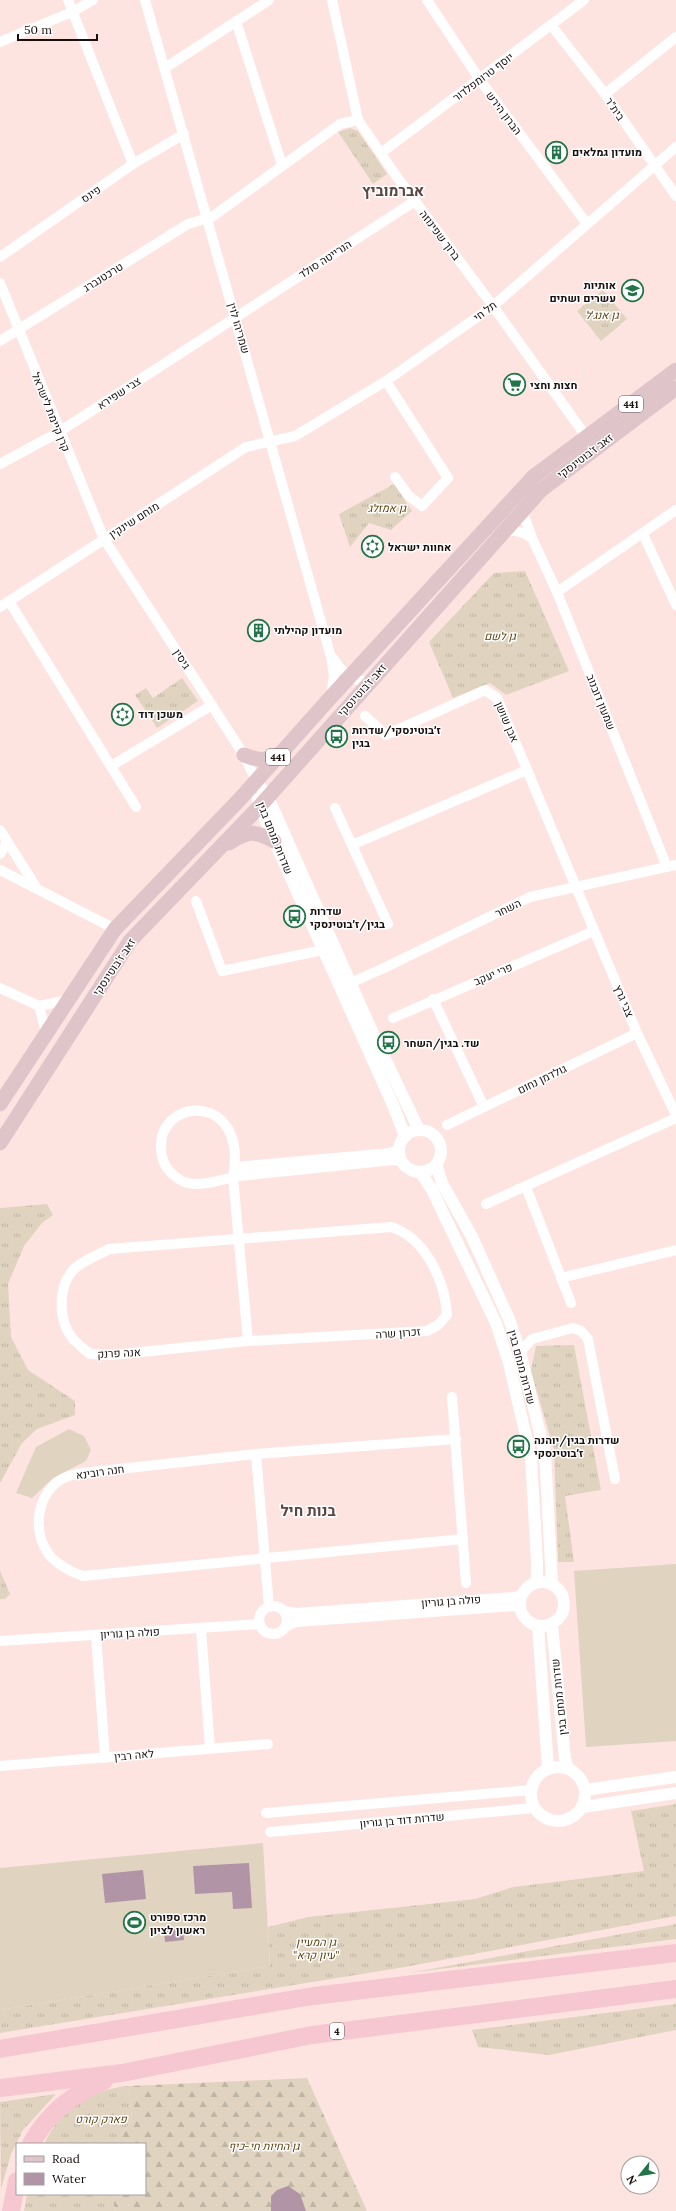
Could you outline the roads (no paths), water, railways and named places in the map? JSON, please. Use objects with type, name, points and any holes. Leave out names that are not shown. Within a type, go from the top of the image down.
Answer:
[{"type":"highway","points":[[0,2049],[313,1996],[676,1953]]},
{"type":"highway","name":"4","points":[[0,2088],[122,2073],[312,2035],[676,1989]]},
{"type":"highway","points":[[31,2143],[40,2127],[55,2110],[69,2099],[122,2073]]},
{"type":"highway","points":[[11,2211],[16,2186]]},
{"type":"main road","name":"זאב ז'בוטינסקי","points":[[0,1143],[130,941],[264,802],[540,490],[590,443],[676,370]]},
{"type":"main road","name":"זאב ז'בוטינסקי","points":[[0,1104],[115,929],[256,782],[349,677],[533,477],[590,443],[676,388]]},
{"type":"main road","points":[[244,755],[257,760],[265,760],[282,752]]},
{"type":"main road","points":[[215,853],[244,834],[259,833],[274,841]]},
{"type":"street","points":[[68,0],[133,164]]},
{"type":"street","points":[[0,42],[72,12],[93,0]]},
{"type":"street","name":"שמריהו לוין","points":[[145,0],[272,441],[331,657],[334,676],[331,697]]},
{"type":"street","points":[[165,68],[269,0]]},
{"type":"street","name":"ברוך שפינוזה","points":[[332,0],[358,120],[590,443]]},
{"type":"street","name":"הברון הירש","points":[[427,0],[480,80],[587,224]]},
{"type":"street","name":"יוסף טרומפלדור","points":[[381,152],[480,80],[584,0]]},
{"type":"street","points":[[236,21],[282,165]]},
{"type":"street","name":"בית\"ר","points":[[551,25],[605,94],[676,196]]},
{"type":"street","points":[[605,94],[676,37]]},
{"type":"street","name":"טרכטנברג","points":[[0,341],[188,224],[208,218],[340,124],[358,120]]},
{"type":"street","name":"פינס","points":[[0,257],[133,164],[184,134]]},
{"type":"street","name":"תל חי","points":[[272,441],[295,436],[386,381],[493,306],[653,165],[676,147]]},
{"type":"street","name":"הנרייטה סולד","points":[[236,316],[415,201]]},
{"type":"street","name":"קרן קיימת לישראל","points":[[0,283],[59,432],[104,539]]},
{"type":"street","name":"צבי שפירא","points":[[0,464],[59,432],[236,316]]},
{"type":"street","points":[[386,381],[448,478],[422,506],[409,496],[395,477]]},
{"type":"street","name":"מנחם שינקין","points":[[0,607],[246,447],[272,441]]},
{"type":"street","name":"שמעון דובנוב","points":[[522,510],[532,538],[557,592],[672,866]]},
{"type":"street","points":[[557,592],[676,510]]},
{"type":"street","points":[[501,534],[510,530],[521,531],[532,538]]},
{"type":"street","points":[[643,534],[676,605]]},
{"type":"street","name":"גיסין","points":[[104,539],[244,755],[256,782]]},
{"type":"street","points":[[9,601],[136,807]]},
{"type":"street","name":"שמריהו לוין","points":[[331,657],[349,677]]},
{"type":"street","points":[[349,677],[360,682],[370,681]]},
{"type":"street","name":"אבן שושן","points":[[365,716],[386,735],[484,690],[496,698],[575,886]]},
{"type":"street","points":[[111,766],[212,705]]},
{"type":"street","points":[[352,845],[527,770]]},
{"type":"street","name":"שדרות מנחם בגין","points":[[256,782],[402,1097],[420,1130]]},
{"type":"street","name":"שדרות מנחם בגין","points":[[264,802],[274,841],[405,1136]]},
{"type":"street","points":[[335,808],[388,924]]},
{"type":"street","points":[[0,830],[36,887]]},
{"type":"street","points":[[0,854],[8,842]]},
{"type":"street","name":"השחר","points":[[350,983],[530,897],[672,866]]},
{"type":"street","points":[[0,870],[36,887],[115,929]]},
{"type":"street","name":"צבי גרץ","points":[[575,886],[637,1033],[676,1115]]},
{"type":"street","points":[[196,901],[222,971],[323,950]]},
{"type":"street","name":"פרי יעקב","points":[[393,1018],[433,999],[594,931]]},
{"type":"street","points":[[0,988],[39,1006],[68,1000]]},
{"type":"street","points":[[433,999],[484,1107]]},
{"type":"street","points":[[39,1006],[46,1032]]},
{"type":"street","name":"גולדמן נחום","points":[[447,1125],[637,1033]]},
{"type":"street","points":[[235,1167],[390,1153],[399,1156],[409,1170],[421,1173],[432,1169],[436,1165],[441,1153],[438,1141],[429,1132],[420,1130],[405,1136],[399,1156],[393,1160],[233,1177],[194,1184],[182,1181],[172,1175],[165,1165],[161,1154],[161,1142],[164,1131],[178,1116],[192,1111],[203,1111],[214,1115],[223,1121],[230,1130],[234,1141],[235,1167],[233,1177],[248,1341]]},
{"type":"street","points":[[486,1204],[676,1118]]},
{"type":"street","name":"שדרות מנחם בגין","points":[[436,1165],[442,1183],[472,1237],[514,1334],[520,1352],[545,1454],[552,1584]]},
{"type":"street","name":"שדרות מנחם בגין","points":[[421,1173],[432,1190],[496,1323],[509,1363],[531,1458],[537,1582]]},
{"type":"street","points":[[532,1202],[532,1193],[540,1180]]},
{"type":"street","points":[[526,1187],[571,1303]]},
{"type":"street","name":"זכרון שרה","points":[[239,1239],[391,1227],[402,1231],[422,1250],[439,1278],[446,1302],[447,1315],[438,1325],[427,1331],[248,1341]]},
{"type":"street","name":"אנה פרנק","points":[[239,1239],[109,1249],[88,1259],[74,1269],[66,1282],[61,1299],[64,1323],[73,1340],[90,1354],[112,1355],[248,1341]]},
{"type":"street","points":[[561,1278],[676,1250]]},
{"type":"street","points":[[514,1334],[532,1339],[573,1328],[581,1331],[588,1340],[615,1479]]},
{"type":"street","points":[[520,1352],[532,1339]]},
{"type":"street","points":[[452,1397],[466,1583]]},
{"type":"street","name":"חנה רובינא","points":[[456,1439],[256,1454],[83,1473],[64,1478],[45,1496],[39,1512],[41,1540],[51,1557],[68,1571],[83,1576],[265,1557],[463,1539]]},
{"type":"street","points":[[256,1454],[269,1607]]},
{"type":"street","points":[[537,1582],[552,1584],[562,1594],[564,1608],[562,1615],[552,1625],[538,1626],[526,1620],[520,1607],[522,1594],[526,1589],[537,1582]]},
{"type":"street","name":"פולה בן גוריון","points":[[284,1611],[296,1613],[514,1597],[522,1594]]},
{"type":"street","name":"פולה בן גוריון","points":[[286,1626],[297,1622],[513,1606],[520,1607]]},
{"type":"street","points":[[269,1607],[277,1607],[284,1611],[287,1618],[286,1626],[280,1633],[275,1634],[266,1632],[260,1624],[262,1612],[269,1607]]},
{"type":"street","name":"פולה בן גוריון","points":[[0,1642],[260,1624]]},
{"type":"street","name":"שדרות מנחם בגין","points":[[552,1625],[565,1759],[568,1768]]},
{"type":"street","name":"שדרות מנחם בגין","points":[[538,1626],[548,1768]]},
{"type":"street","points":[[201,1629],[210,1749]]},
{"type":"street","points":[[96,1635],[105,1758]]},
{"type":"street","name":"לאה רבין","points":[[0,1766],[268,1744]]},
{"type":"street","points":[[557,1766],[568,1768],[582,1780],[585,1790],[583,1806],[574,1817],[557,1822],[548,1820],[534,1808],[531,1800],[533,1782],[539,1774],[548,1768],[557,1766]]},
{"type":"street","points":[[585,1790],[676,1777]]},
{"type":"street","name":"שדרות דוד בן גוריון","points":[[266,1812],[531,1790]]},
{"type":"street","points":[[583,1806],[676,1793]]},
{"type":"street","name":"שדרות דוד בן גוריון","points":[[270,1832],[534,1808]]},
{"type":"water","points":[[249,1863],[252,1908],[233,1909],[232,1892],[195,1894],[193,1866]]},
{"type":"water","points":[[143,1870],[146,1899],[105,1903],[102,1874]]},
{"type":"water","points":[[183,1928],[184,1940],[165,1942],[164,1930]]},
{"type":"water","points":[[288,2186],[300,2194],[306,2211],[271,2211],[271,2196],[277,2190]]},
{"type":"place","name":"מועדון גמלאים","points":[[557,152]]},
{"type":"place","name":"אותיות עשרים ושתים","points":[[632,291]]},
{"type":"place","name":"חצות וחצי","points":[[515,385]]},
{"type":"place","name":"אחוות ישראל","points":[[372,547]]},
{"type":"place","name":"מועדון קהילתי","points":[[259,630]]},
{"type":"place","name":"משכן דוד","points":[[122,714]]},
{"type":"place","name":"ז׳בוטינסקי/שדרות בגין","points":[[336,736]]},
{"type":"place","name":"שדרות בגין/ז׳בוטינסקי","points":[[294,917]]},
{"type":"place","name":"שד. בגין/השחר","points":[[389,1043]]},
{"type":"place","name":"שדרות בגין/יוהנה ז׳בוטינסקי","points":[[519,1446]]},
{"type":"place","name":"מרכז ספורט ראשון לציון","points":[[134,1923]]},
{"type":"district","name":"אברמוביץ","points":[[393,190]]},
{"type":"district","name":"בנות חיל","points":[[308,1510]]},
{"type":"park label","name":"גן אנג'ל","points":[[602,315]]},
{"type":"park label","name":"גן אמזלג","points":[[387,508]]},
{"type":"park label","name":"גן לשם","points":[[500,636]]},
{"type":"park label","name":"גן המעיין \"עיון קרא\"","points":[[316,1948]]},
{"type":"park label","name":"פארק קורט","points":[[101,2119]]},
{"type":"park label","name":"גן החיות חי-כיף","points":[[264,2146]]}]
